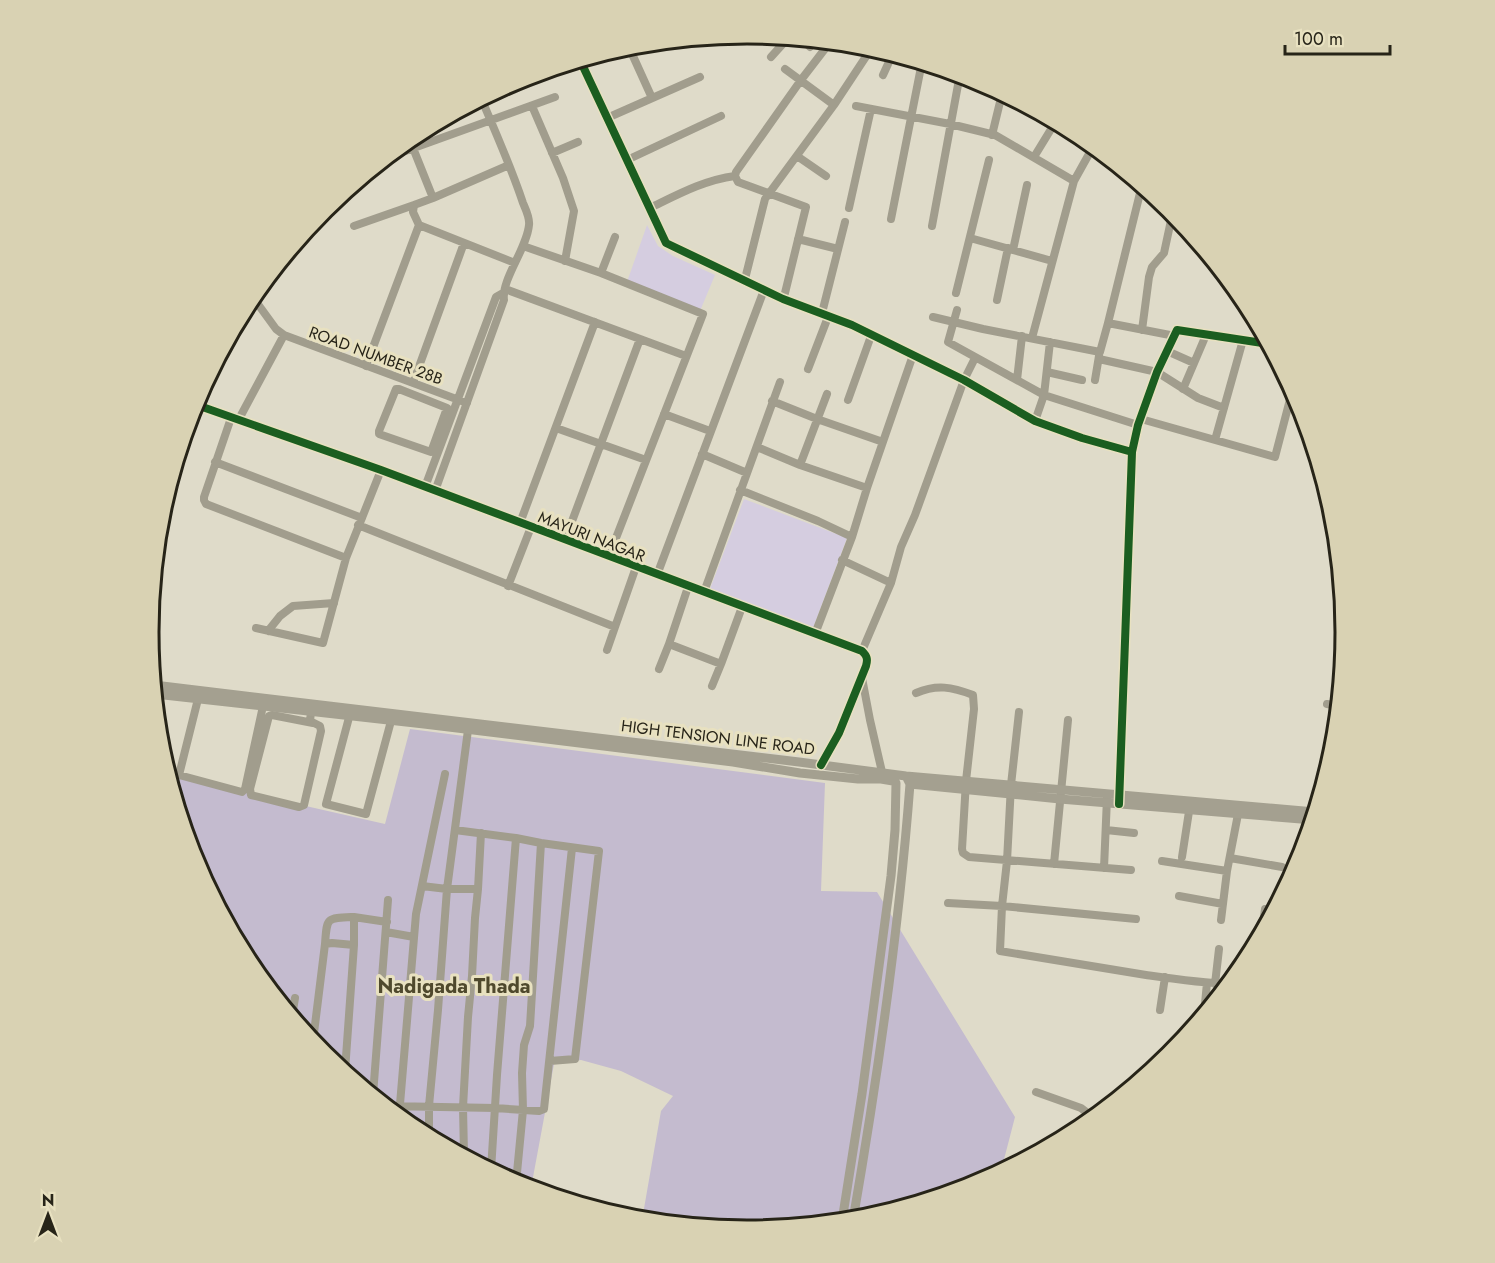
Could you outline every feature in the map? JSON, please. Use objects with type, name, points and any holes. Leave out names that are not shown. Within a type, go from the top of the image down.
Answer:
[{"type":"main road","name":"HIGH TENSION LINE ROAD","points":[[163,686],[350,712],[635,746],[819,776],[893,781],[897,786],[891,876],[862,1094]]},
{"type":"main road","name":"HIGH TENSION LINE ROAD","points":[[164,695],[263,706],[277,712],[350,712],[390,721],[788,760],[882,772],[908,780],[1011,789]]},
{"type":"main road","points":[[855,1209],[874,1096],[900,896],[908,780]]},
{"type":"main road","points":[[1011,789],[1239,810],[1305,819]]},
{"type":"main road","points":[[1239,810],[1307,812]]},
{"type":"main road","points":[[844,1211],[862,1094],[874,1096]]},
{"type":"street","points":[[771,57],[782,45]]},
{"type":"street","points":[[784,293],[806,207],[738,182],[735,172],[825,49]]},
{"type":"street","points":[[633,55],[652,98]]},
{"type":"street","points":[[746,275],[763,207],[769,193],[834,105],[866,56]]},
{"type":"street","points":[[883,75],[889,61]]},
{"type":"street","points":[[583,67],[666,243],[783,299],[852,325],[964,380],[1035,421],[1082,438],[1132,452]]},
{"type":"street","points":[[785,69],[834,105]]},
{"type":"street","points":[[891,219],[920,70]]},
{"type":"street","points":[[607,118],[700,77]]},
{"type":"street","points":[[932,226],[958,83]]},
{"type":"street","points":[[415,147],[555,97]]},
{"type":"street","points":[[992,135],[1000,102]]},
{"type":"street","points":[[435,491],[530,222],[485,105]]},
{"type":"street","points":[[532,106],[574,211],[565,261]]},
{"type":"street","points":[[856,106],[950,124],[992,135],[1074,181]]},
{"type":"street","points":[[849,208],[871,109]]},
{"type":"street","points":[[627,160],[721,116]]},
{"type":"street","points":[[1034,157],[1052,128]]},
{"type":"street","points":[[552,153],[578,142]]},
{"type":"street","points":[[413,149],[433,198]]},
{"type":"street","points":[[1032,338],[1074,181],[1089,154]]},
{"type":"street","points":[[796,156],[826,176]]},
{"type":"street","points":[[956,293],[989,160]]},
{"type":"street","points":[[354,226],[414,206],[509,165]]},
{"type":"street","points":[[650,208],[718,178],[735,176]]},
{"type":"street","points":[[997,300],[1027,185]]},
{"type":"street","points":[[1095,380],[1140,194]]},
{"type":"street","points":[[414,206],[413,212],[419,225],[515,263]]},
{"type":"street","points":[[823,309],[845,222]]},
{"type":"street","points":[[1142,330],[1149,277],[1152,267],[1164,253],[1170,224]]},
{"type":"street","points":[[366,366],[419,225]]},
{"type":"street","points":[[601,273],[615,237]]},
{"type":"street","points":[[970,238],[1052,261]]},
{"type":"street","points":[[798,239],[838,249]]},
{"type":"street","points":[[413,384],[464,243]]},
{"type":"street","points":[[523,246],[601,273],[703,314],[609,556]]},
{"type":"street","points":[[657,575],[764,290]]},
{"type":"street","points":[[504,291],[595,322],[686,357]]},
{"type":"street","points":[[425,487],[444,429],[446,407],[396,389],[379,433],[429,452],[444,429],[458,399],[496,297],[504,291]]},
{"type":"street","points":[[259,305],[276,329],[284,335],[235,418],[215,462],[204,500],[206,504],[346,558]]},
{"type":"street","points":[[957,310],[948,342],[1044,395],[1140,422],[1275,457],[1289,402]]},
{"type":"street","points":[[808,369],[828,317]]},
{"type":"street","points":[[933,317],[1050,342],[1157,372],[1198,398],[1224,408]]},
{"type":"street","points":[[520,523],[595,322]]},
{"type":"street","points":[[1108,323],[1175,336]]},
{"type":"street","points":[[1119,800],[1132,452],[1140,422],[1157,372],[1177,330],[1259,343]]},
{"type":"street","name":"ROAD NUMBER 28B","points":[[284,335],[467,403]]},
{"type":"street","points":[[1184,389],[1206,335]]},
{"type":"street","points":[[848,400],[871,336]]},
{"type":"street","points":[[1017,380],[1022,336]]},
{"type":"street","points":[[566,540],[640,339]]},
{"type":"street","points":[[1215,440],[1243,340]]},
{"type":"street","points":[[1035,421],[1044,395],[1050,342]]},
{"type":"street","points":[[1167,351],[1194,363]]},
{"type":"street","points":[[815,634],[852,537],[913,355]]},
{"type":"street","points":[[821,765],[839,733],[862,677],[867,656],[862,651],[891,584],[901,547],[915,515],[964,380],[975,358]]},
{"type":"street","points":[[1047,372],[1082,380]]},
{"type":"street","points":[[704,592],[780,382]]},
{"type":"street","points":[[800,465],[827,394]]},
{"type":"street","points":[[772,401],[818,420],[883,442]]},
{"type":"street","name":"MAYURI NAGAR","points":[[204,407],[381,470],[862,651]]},
{"type":"street","points":[[664,414],[710,431]]},
{"type":"street","points":[[556,428],[646,460]]},
{"type":"street","points":[[444,429],[456,433]]},
{"type":"street","points":[[757,447],[800,465],[867,488]]},
{"type":"street","points":[[702,454],[747,472]]},
{"type":"street","points":[[215,462],[360,521],[508,586],[615,627]]},
{"type":"street","points":[[256,628],[322,644],[346,558],[381,470]]},
{"type":"street","points":[[740,490],[852,537]]},
{"type":"street","points":[[508,586],[531,527]]},
{"type":"street","points":[[842,560],[891,584]]},
{"type":"street","points":[[607,650],[636,567]]},
{"type":"street","points":[[658,669],[669,644],[688,586]]},
{"type":"street","points":[[268,631],[280,616],[293,606],[334,603]]},
{"type":"street","points":[[712,686],[742,607]]},
{"type":"street","points":[[669,644],[721,664]]},
{"type":"street","points":[[862,677],[882,772]]},
{"type":"street","points":[[916,693],[928,688],[941,687],[973,695],[974,709],[962,852],[969,857],[1131,870]]},
{"type":"street","points":[[198,699],[178,773],[181,776],[242,792],[245,789],[263,706]]},
{"type":"street","points":[[277,712],[313,723],[320,726],[321,731],[305,803],[299,807],[250,793],[268,717],[277,712]]},
{"type":"street","points":[[311,712],[310,720],[313,723]]},
{"type":"street","points":[[350,712],[326,804],[366,814],[390,721]]},
{"type":"street","points":[[1019,712],[1011,789],[1000,951],[1104,969],[1218,983]]},
{"type":"street","points":[[1054,864],[1068,720]]},
{"type":"street","points":[[429,1125],[447,889],[468,730]]},
{"type":"street","points":[[399,1104],[416,914],[445,774]]},
{"type":"street","points":[[1104,868],[1107,798]]},
{"type":"street","points":[[1182,857],[1190,806]]},
{"type":"street","points":[[1221,920],[1227,871],[1239,810]]},
{"type":"street","points":[[455,830],[598,851],[575,1059],[550,1061]]},
{"type":"street","points":[[1106,830],[1134,833]]},
{"type":"street","points":[[464,1147],[463,1107],[481,833]]},
{"type":"street","points":[[492,1161],[516,838]]},
{"type":"street","points":[[517,1173],[523,1110],[524,1045],[530,1026],[541,843]]},
{"type":"street","points":[[401,1106],[539,1111],[544,1109],[572,848]]},
{"type":"street","points":[[1230,858],[1282,867]]},
{"type":"street","points":[[1162,861],[1227,871]]},
{"type":"street","points":[[422,886],[478,889]]},
{"type":"street","points":[[1179,896],[1223,904]]},
{"type":"street","points":[[374,1085],[388,900]]},
{"type":"street","points":[[948,903],[1136,919]]},
{"type":"street","points":[[315,1029],[327,923],[335,917],[354,917],[387,922]]},
{"type":"street","points":[[346,1060],[354,917]]},
{"type":"street","points":[[386,932],[414,937]]},
{"type":"street","points":[[325,944],[354,945]]},
{"type":"street","points":[[1208,997],[1219,949]]},
{"type":"street","points":[[1160,1010],[1165,977]]},
{"type":"street","points":[[294,1005],[295,998]]},
{"type":"street","points":[[1036,1092],[1085,1112]]},
{"type":"shaded area","points":[[647,225],[658,246],[673,256],[715,275],[700,311],[627,282]]},
{"type":"shaded area","points":[[744,499],[847,538],[813,628],[710,589]]},
{"type":"shaded area","points":[[410,729],[825,783],[821,891],[877,892],[1015,1117],[1004,1161],[973,1175],[900,1199],[824,1214],[748,1220],[709,1218],[644,1210],[661,1111],[673,1096],[621,1071],[581,1060],[554,1064],[533,1179],[453,1141],[390,1098],[360,1074],[305,1019],[281,989],[238,926],[220,892],[204,857],[178,777],[385,824]]},
{"type":"cycle path","points":[[583,67],[666,243],[783,299],[852,325],[964,380],[1035,421],[1082,438],[1132,452]]},
{"type":"cycle path","points":[[1119,804],[1132,452],[1138,425],[1157,372],[1177,330],[1259,343]]},
{"type":"cycle path","points":[[204,407],[381,470],[862,651],[867,658],[866,666],[839,733],[821,765]]},
{"type":"district","name":"Nadigada Thada","points":[[454,986]]}]
